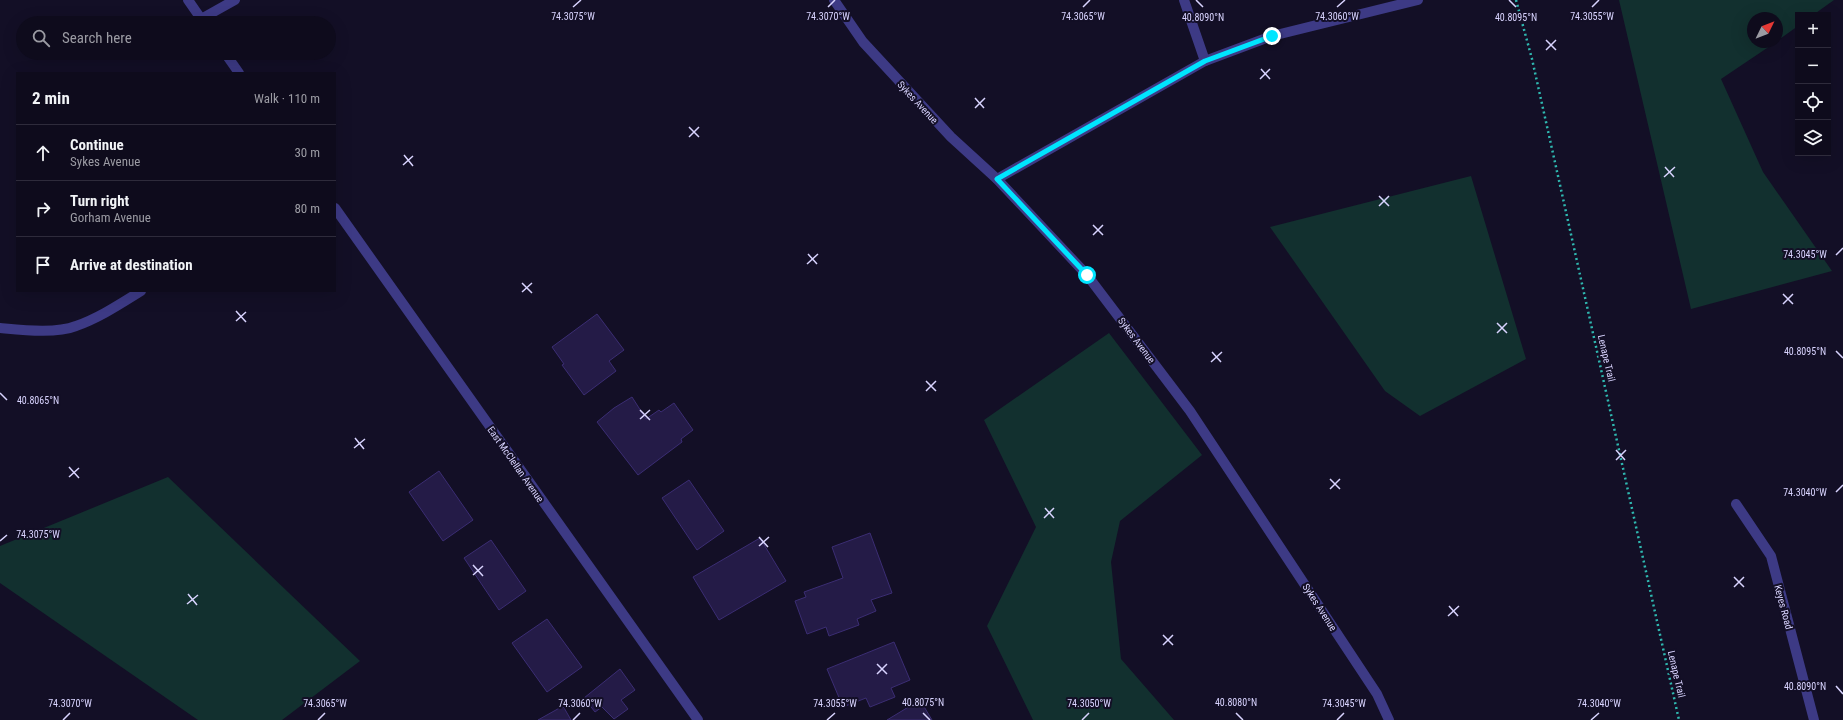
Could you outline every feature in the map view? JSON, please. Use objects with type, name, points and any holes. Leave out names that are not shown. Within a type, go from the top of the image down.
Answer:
[{"type":"street","points":[[188,0],[199,16]]},
{"type":"street","points":[[211,16],[235,0]]},
{"type":"street","name":"Sykes Avenue","points":[[834,0],[863,42],[950,137],[997,179],[1087,275],[1190,411],[1377,694],[1389,720]]},
{"type":"street","points":[[1184,0],[1205,61]]},
{"type":"street","points":[[997,179],[1205,61],[1272,36],[1418,0]]},
{"type":"street","points":[[230,60],[239,72]]},
{"type":"street","name":"East McClellan Avenue","points":[[336,209],[698,720]]},
{"type":"street","points":[[0,328],[37,332],[75,327],[110,310],[139,292]]},
{"type":"street","name":"Keyes Road","points":[[1736,504],[1771,556],[1814,720]]},
{"type":"path","name":"Lenape Trail","points":[[1516,0],[1532,59],[1679,720]]},
{"type":"green space","points":[[1619,0],[1834,0],[1817,12],[1795,12],[1795,28],[1783,37],[1783,12],[1747,12],[1747,48],[1767,48],[1721,79],[1763,172],[1832,271],[1691,309]]},
{"type":"green space","points":[[1471,176],[1526,359],[1420,416],[1385,391],[1270,227]]},
{"type":"green space","points":[[1109,333],[1202,455],[1120,521],[1111,562],[1121,659],[1174,720],[1033,720],[987,626],[1036,527],[984,420]]},
{"type":"green space","points":[[168,477],[360,661],[282,720],[198,720],[0,583],[0,546]]},
{"type":"building","points":[[597,314],[624,350],[609,361],[616,371],[584,395],[562,365],[564,364],[552,347]]},
{"type":"building","points":[[632,397],[646,419],[659,410],[661,412],[674,403],[693,430],[681,439],[682,442],[638,475],[597,422],[614,408]]},
{"type":"building","points":[[439,471],[473,520],[443,541],[409,492]]},
{"type":"building","points":[[689,480],[724,531],[697,550],[662,498]]},
{"type":"building","points":[[870,533],[892,593],[871,600],[876,611],[857,619],[859,625],[829,636],[826,627],[807,634],[795,601],[806,597],[804,592],[843,578],[832,547]]},
{"type":"building","points":[[760,538],[786,581],[719,620],[693,577]]},
{"type":"building","points":[[491,540],[526,591],[499,610],[464,558]]},
{"type":"building","points":[[547,619],[582,667],[547,692],[512,643]]},
{"type":"building","points":[[894,642],[910,680],[891,688],[895,697],[870,707],[866,698],[843,707],[827,669]]},
{"type":"building","points":[[620,669],[635,690],[621,700],[628,709],[614,719],[602,707],[595,712],[584,698]]},
{"type":"building","points":[[920,700],[932,720],[887,720]]},
{"type":"building","points":[[563,706],[571,720],[538,720]]},
{"type":"route","points":[[1087,275],[997,179],[1205,61],[1272,36]]}]
